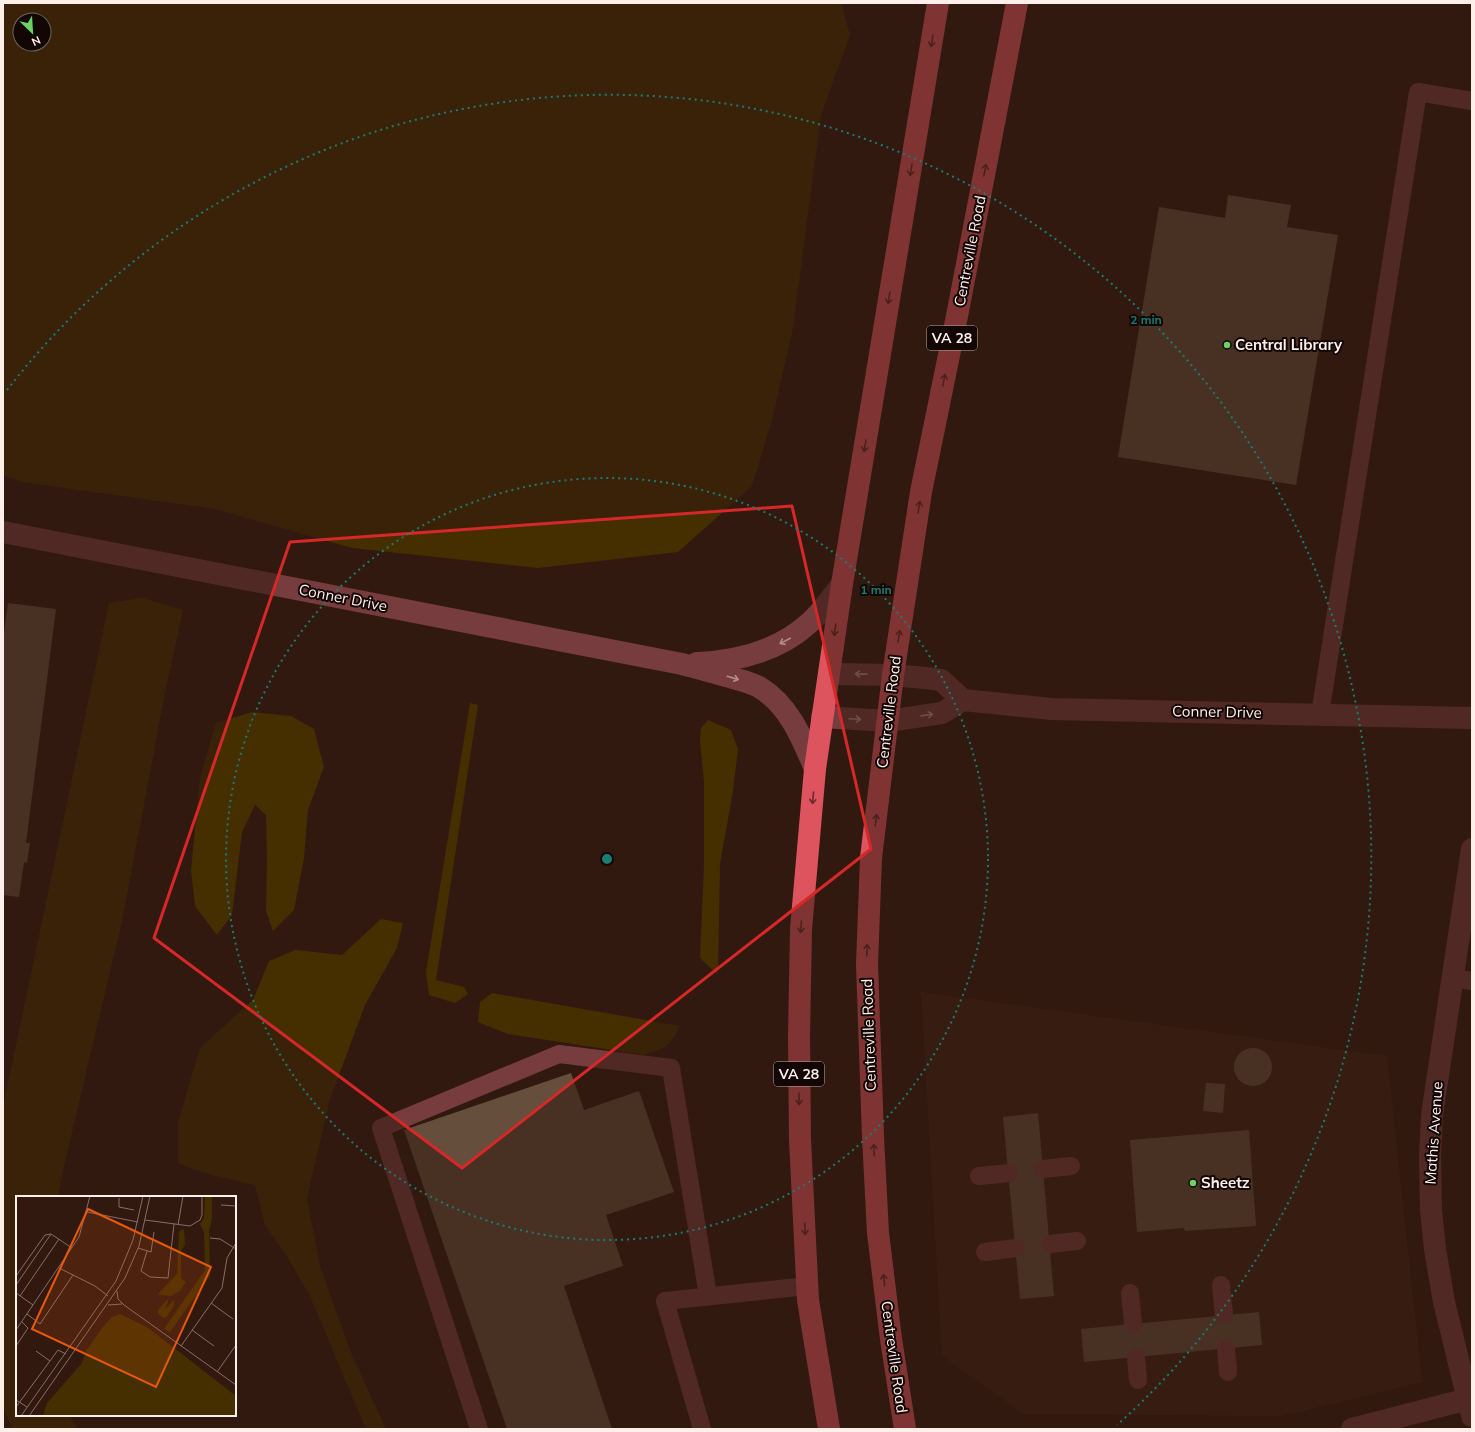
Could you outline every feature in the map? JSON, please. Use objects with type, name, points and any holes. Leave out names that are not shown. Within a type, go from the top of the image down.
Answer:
[{"type":"highway","name":"VA 28","points":[[829,1429],[808,1300],[800,1140],[799,1029],[801,929],[815,769],[822,718],[842,584],[938,3]]},
{"type":"highway","name":"Centreville Road","points":[[905,1429],[891,1339],[878,1233],[867,964],[871,858],[893,675],[921,492],[957,316],[1017,3]]},
{"type":"street","name":"Conner Drive","points":[[3,532],[682,664],[749,683],[770,695],[779,703],[804,742],[815,769]]},
{"type":"street","name":"Conner Drive","points":[[682,664],[744,657],[761,652],[790,638],[809,624],[842,584]]},
{"type":"street","points":[[822,718],[888,721],[942,713],[963,700],[941,680],[893,675],[829,674]]},
{"type":"street","name":"Conner Drive","points":[[963,700],[1051,709],[1472,718]]},
{"type":"street","name":"Mathis Avenue","points":[[1470,1407],[1444,1302],[1435,1249],[1431,1210],[1430,1156],[1432,1115],[1462,980],[1472,849]]},
{"type":"street","points":[[1352,1429],[1470,1407]]},
{"type":"lane","points":[[1320,714],[1418,92],[1472,101]]},
{"type":"lane","points":[[479,1429],[381,1128],[559,1054],[671,1068],[708,1296]]},
{"type":"lane","points":[[1042,1169],[1071,1166]]},
{"type":"lane","points":[[979,1176],[1009,1173]]},
{"type":"lane","points":[[1050,1244],[1077,1241]]},
{"type":"lane","points":[[985,1252],[1016,1248]]},
{"type":"lane","points":[[1221,1285],[1224,1315]]},
{"type":"lane","points":[[702,1429],[665,1301],[808,1286]]},
{"type":"lane","points":[[1130,1293],[1133,1324]]},
{"type":"lane","points":[[1226,1348],[1228,1372]]},
{"type":"lane","points":[[1136,1357],[1138,1380]]},
{"type":"highlighted area","points":[[792,506],[871,849],[462,1168],[154,938],[290,542]]},
{"type":"shaded area","points":[[3,3],[841,3],[850,35],[821,115],[793,328],[772,420],[752,486],[678,552],[538,568],[352,548],[216,509],[22,482],[3,475]]},
{"type":"shaded area","points":[[142,598],[183,610],[165,693],[122,921],[58,1196],[16,1196],[16,1416],[70,1416],[78,1429],[13,1429],[3,1408],[3,1107],[109,603]]},
{"type":"shaded area","points":[[470,703],[478,705],[436,980],[464,987],[468,994],[455,1003],[429,995],[426,972]]},
{"type":"shaded area","points":[[252,712],[291,716],[314,729],[324,767],[308,810],[304,858],[294,910],[273,931],[266,911],[266,815],[255,805],[242,832],[232,915],[217,935],[195,906],[191,870],[200,778],[216,723]]},
{"type":"shaded area","points":[[708,720],[731,730],[738,749],[733,791],[720,864],[718,975],[700,958],[704,865],[704,782],[700,742],[701,728]]},
{"type":"shaded area","points":[[381,919],[403,923],[397,948],[365,1005],[330,1099],[307,1198],[320,1266],[351,1353],[386,1429],[366,1429],[310,1296],[285,1253],[265,1225],[255,1185],[208,1174],[178,1163],[178,1123],[200,1048],[253,1000],[269,961],[296,950],[342,955]]},
{"type":"shaded area","points":[[921,992],[1387,1056],[1422,1382],[1282,1416],[1023,1414],[942,1356]]},
{"type":"shaded area","points":[[492,993],[680,1026],[670,1043],[644,1055],[508,1034],[478,1022],[480,1002]]},
{"type":"building","points":[[1228,195],[1291,205],[1287,227],[1338,235],[1296,485],[1118,457],[1159,207],[1225,218]]},
{"type":"building","points":[[8,603],[56,609],[26,843],[30,843],[27,863],[24,862],[19,897],[3,895],[3,640]]},
{"type":"building","points":[[1249,1048],[1257,1048],[1264,1051],[1269,1056],[1272,1067],[1269,1078],[1264,1083],[1257,1086],[1249,1086],[1242,1083],[1237,1078],[1234,1071],[1234,1063],[1237,1056],[1242,1051]]},
{"type":"building","points":[[571,1073],[584,1110],[639,1091],[674,1192],[606,1215],[623,1266],[564,1286],[612,1429],[507,1429],[404,1130]]},
{"type":"building","points":[[1206,1083],[1225,1084],[1223,1113],[1203,1111]]},
{"type":"building","points":[[1038,1113],[1054,1296],[1020,1299],[1003,1117]]},
{"type":"building","name":"Sheetz","points":[[1249,1130],[1256,1226],[1185,1231],[1184,1228],[1137,1232],[1130,1140]]},
{"type":"building","points":[[1259,1312],[1262,1345],[1084,1362],[1081,1329]]},
{"type":"place","name":"Central Library","points":[[1227,345]]},
{"type":"place","name":"Sheetz","points":[[1193,1183]]}]
